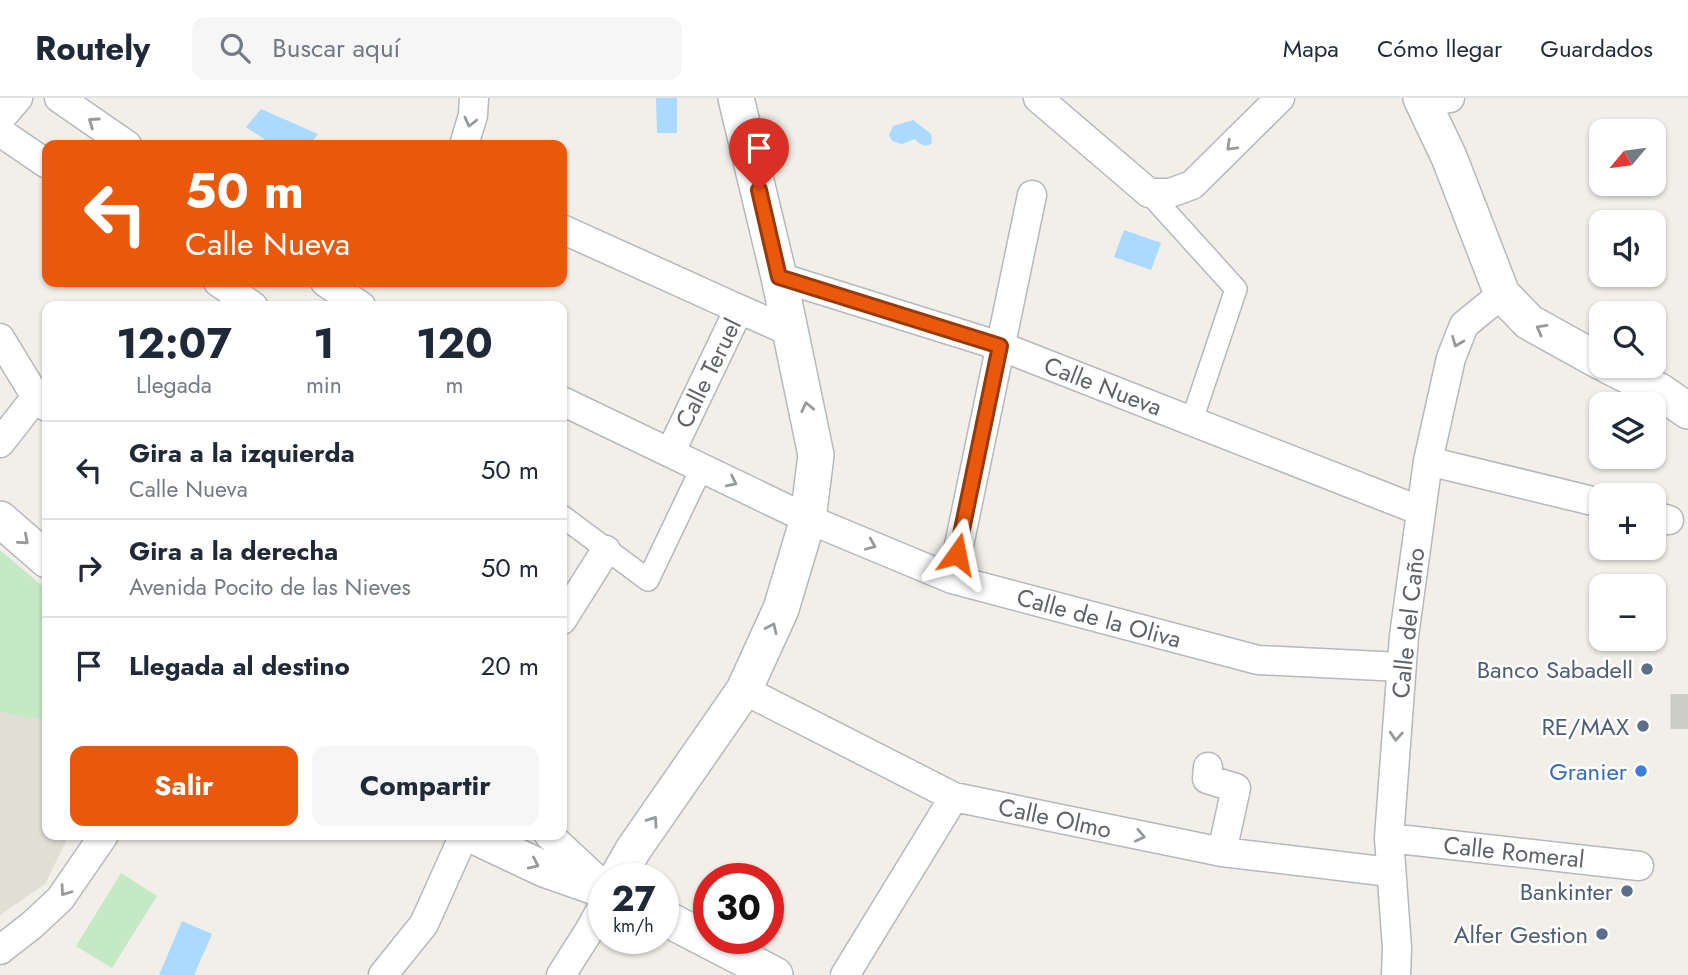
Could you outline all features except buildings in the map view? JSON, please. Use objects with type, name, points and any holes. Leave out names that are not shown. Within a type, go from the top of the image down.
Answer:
[{"type":"street","points":[[0,119],[18,98]]},
{"type":"street","points":[[59,98],[120,140]]},
{"type":"street","points":[[466,140],[473,115],[474,98]]},
{"type":"street","points":[[626,863],[744,690],[781,609],[808,519],[816,455],[792,332],[736,98]]},
{"type":"street","points":[[1038,98],[1149,193],[1236,289],[1192,420]]},
{"type":"street","points":[[1149,193],[1170,193],[1192,185],[1280,98]]},
{"type":"street","points":[[1430,99],[1449,157],[1502,294],[1529,322],[1589,355]]},
{"type":"street","points":[[0,132],[42,161]]},
{"type":"street","points":[[951,579],[1032,195]]},
{"type":"street","points":[[567,231],[739,309]]},
{"type":"street","name":"Calle Nueva","points":[[779,277],[1000,346],[1421,511]]},
{"type":"street","points":[[225,287],[246,301]]},
{"type":"street","points":[[333,287],[354,301]]},
{"type":"street","name":"Calle del Caño","points":[[1396,975],[1397,948],[1389,838],[1401,667],[1428,461],[1451,358],[1464,325],[1502,294]]},
{"type":"street","name":"Calle Teruel","points":[[671,451],[739,309],[792,332]]},
{"type":"street","points":[[0,338],[42,402],[0,443]]},
{"type":"street","points":[[1633,378],[1661,392],[1688,411]]},
{"type":"street","name":"Calle de la Oliva","points":[[567,408],[671,451],[808,519],[951,579],[1258,660],[1401,667]]},
{"type":"street","points":[[1428,461],[1589,500]]},
{"type":"street","name":"Calle Teruel","points":[[567,520],[648,580],[702,467]]},
{"type":"street","points":[[0,519],[42,556]]},
{"type":"street","points":[[567,612],[606,550]]},
{"type":"street","name":"Calle Olmo","points":[[744,690],[954,797],[1222,852],[1390,872]]},
{"type":"street","points":[[1208,767],[1207,779],[1236,789],[1222,852]]},
{"type":"street","points":[[845,975],[954,797]]},
{"type":"street","name":"Calle Romeral","points":[[1389,838],[1639,866]]},
{"type":"street","points":[[0,950],[60,899],[101,840]]},
{"type":"street","points":[[383,975],[424,924],[462,840]]},
{"type":"street","points":[[483,840],[544,869],[588,883]]},
{"type":"street","points":[[554,840],[588,873]]},
{"type":"street","points":[[679,925],[775,975]]},
{"type":"street","points":[[561,975],[588,930]]},
{"type":"shaded area","points":[[0,712],[42,720],[42,840],[67,840],[45,884],[0,915]]},
{"type":"green space","points":[[0,550],[42,586],[42,720],[0,712]]},
{"type":"green space","points":[[121,873],[157,896],[112,968],[76,946]]},
{"type":"water","points":[[656,98],[677,98],[677,133],[657,133]]},
{"type":"water","points":[[261,109],[318,134],[314,140],[266,140],[246,127]]},
{"type":"water","points":[[913,120],[931,134],[932,143],[923,145],[915,139],[902,144],[892,141],[889,135],[893,126]]},
{"type":"water","points":[[1124,230],[1161,243],[1151,270],[1114,257]]},
{"type":"water","points":[[182,921],[212,934],[194,975],[159,975]]},
{"type":"tunnel","points":[[1688,694],[1688,732]]},
{"type":"place","name":"Banco Sabadell","points":[[1647,669]]},
{"type":"place","name":"RE/MAX","points":[[1643,726]]},
{"type":"place","name":"Granier","points":[[1641,771]]},
{"type":"place","name":"Bankinter","points":[[1627,891]]},
{"type":"place","name":"Alfer Gestion","points":[[1602,934]]},
{"type":"route","points":[[759,190],[779,277],[1000,346],[957,554]]}]
